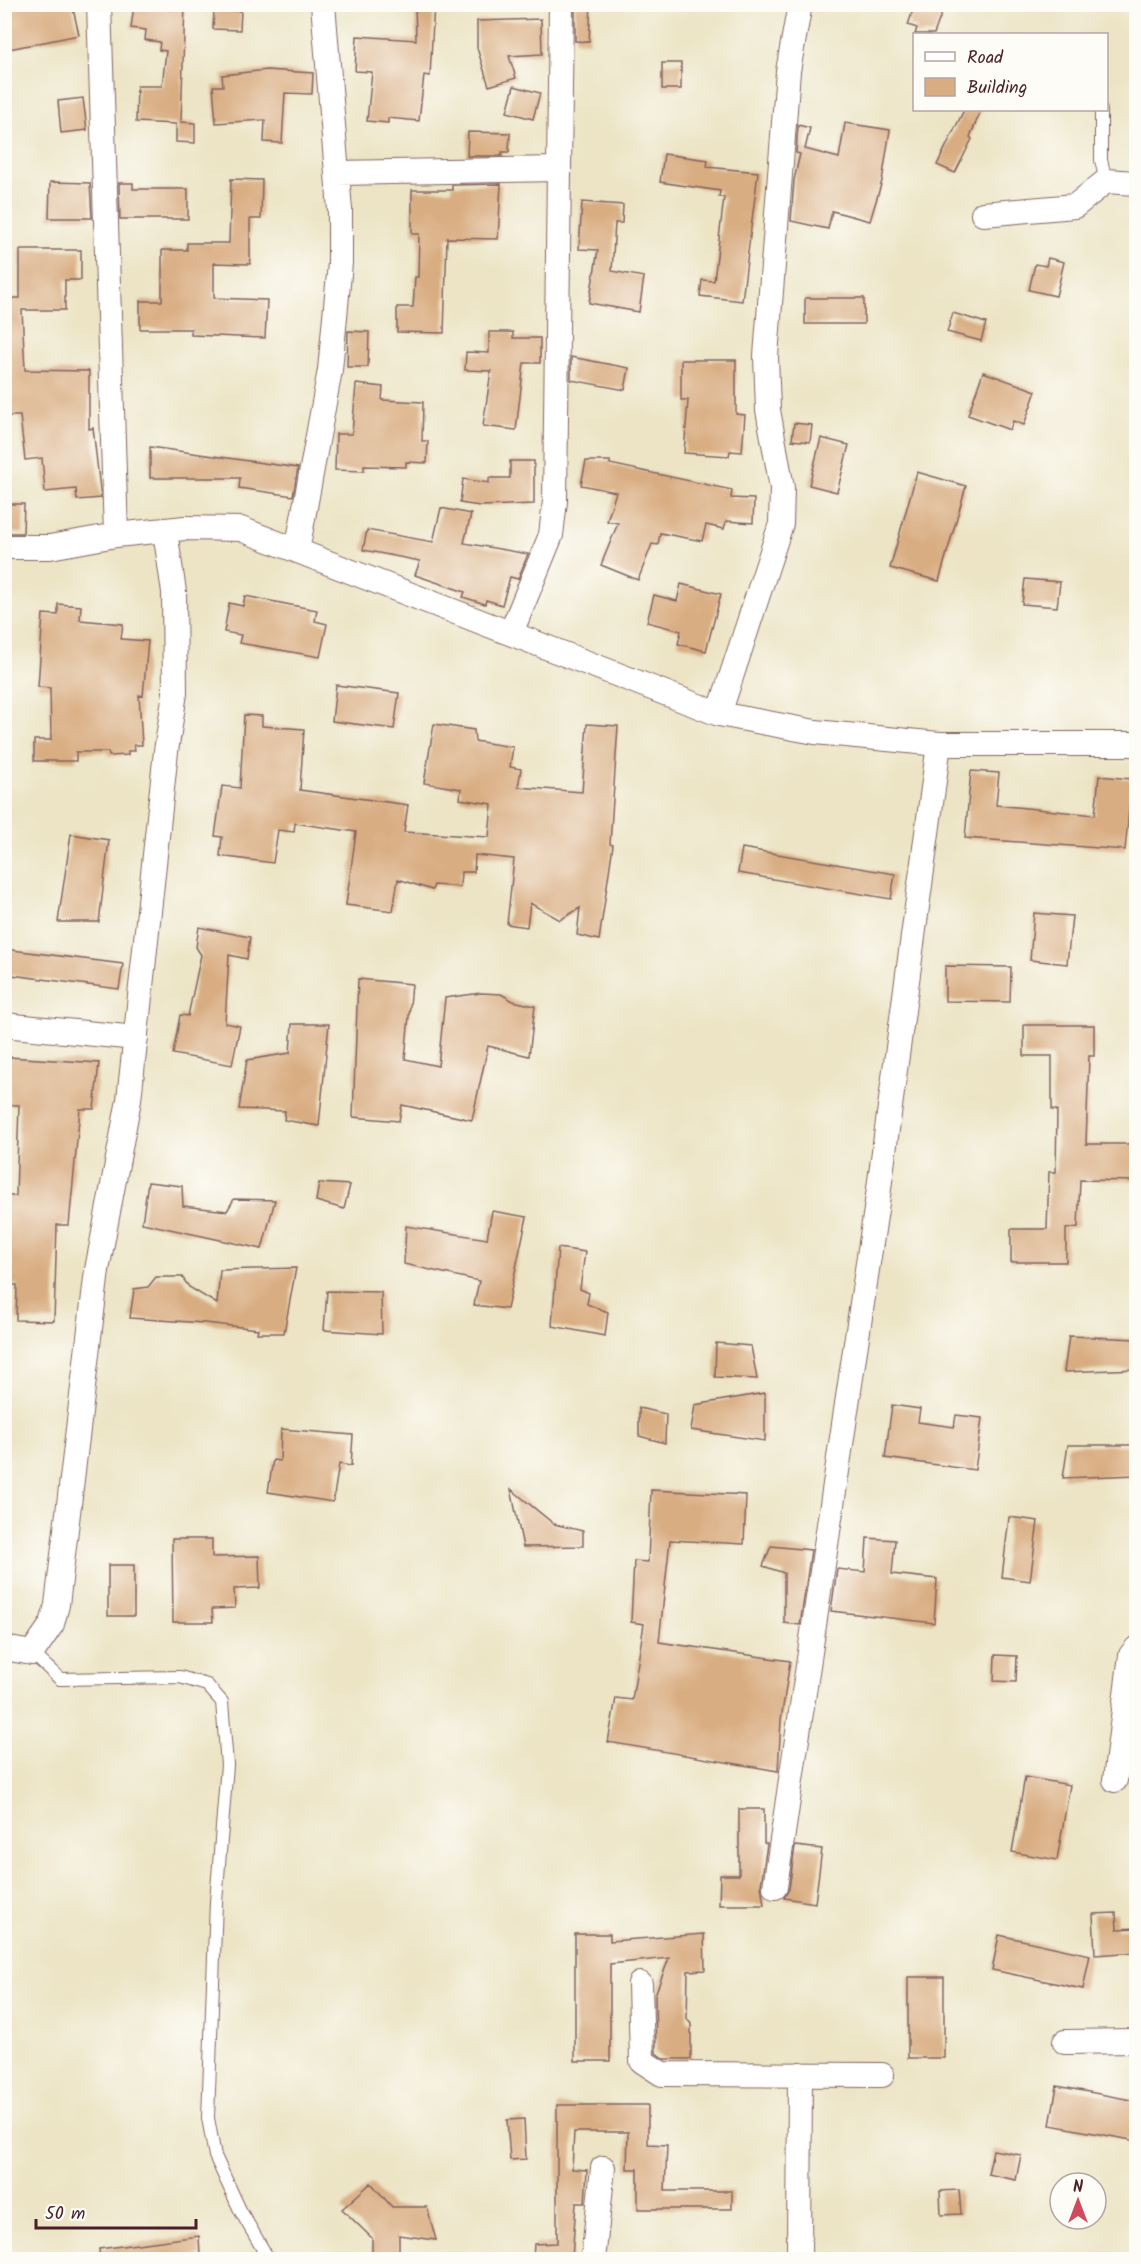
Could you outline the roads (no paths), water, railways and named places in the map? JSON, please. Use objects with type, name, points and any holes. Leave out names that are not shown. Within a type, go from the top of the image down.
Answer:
[{"type":"street","points":[[99,4],[116,535]]},
{"type":"street","points":[[297,551],[330,370],[340,263],[337,173],[323,4]]},
{"type":"street","points":[[511,633],[551,535],[555,501],[561,4]]},
{"type":"street","points":[[719,714],[781,524],[782,488],[768,410],[766,356],[788,72],[800,4]]},
{"type":"street","points":[[337,173],[559,169]]},
{"type":"street","points":[[983,214],[1075,206],[1106,181],[1137,183]]},
{"type":"street","points":[[4,547],[50,547],[116,535],[184,528],[241,529],[719,714],[815,732],[939,744],[1137,744]]},
{"type":"street","points":[[4,1648],[32,1653],[52,1624],[57,1605],[97,1270],[126,1120],[174,693],[174,592],[165,531]]},
{"type":"street","points":[[775,1887],[876,1208],[939,744]]},
{"type":"street","points":[[4,1025],[136,1038]]},
{"type":"street","points":[[1115,1780],[1131,1655],[1137,1649]]},
{"type":"street","points":[[640,1984],[642,2061],[662,2074],[882,2075]]},
{"type":"street","points":[[1065,2042],[1137,2041]]},
{"type":"street","points":[[799,2259],[800,2074]]},
{"type":"street","points":[[593,2259],[603,2168]]},
{"type":"lane","points":[[1101,111],[1101,160],[1106,181]]},
{"type":"lane","points":[[32,1653],[60,1679],[180,1677],[207,1685],[222,1702],[227,1765],[216,1902],[208,2118],[215,2156],[240,2210],[269,2259]]}]
